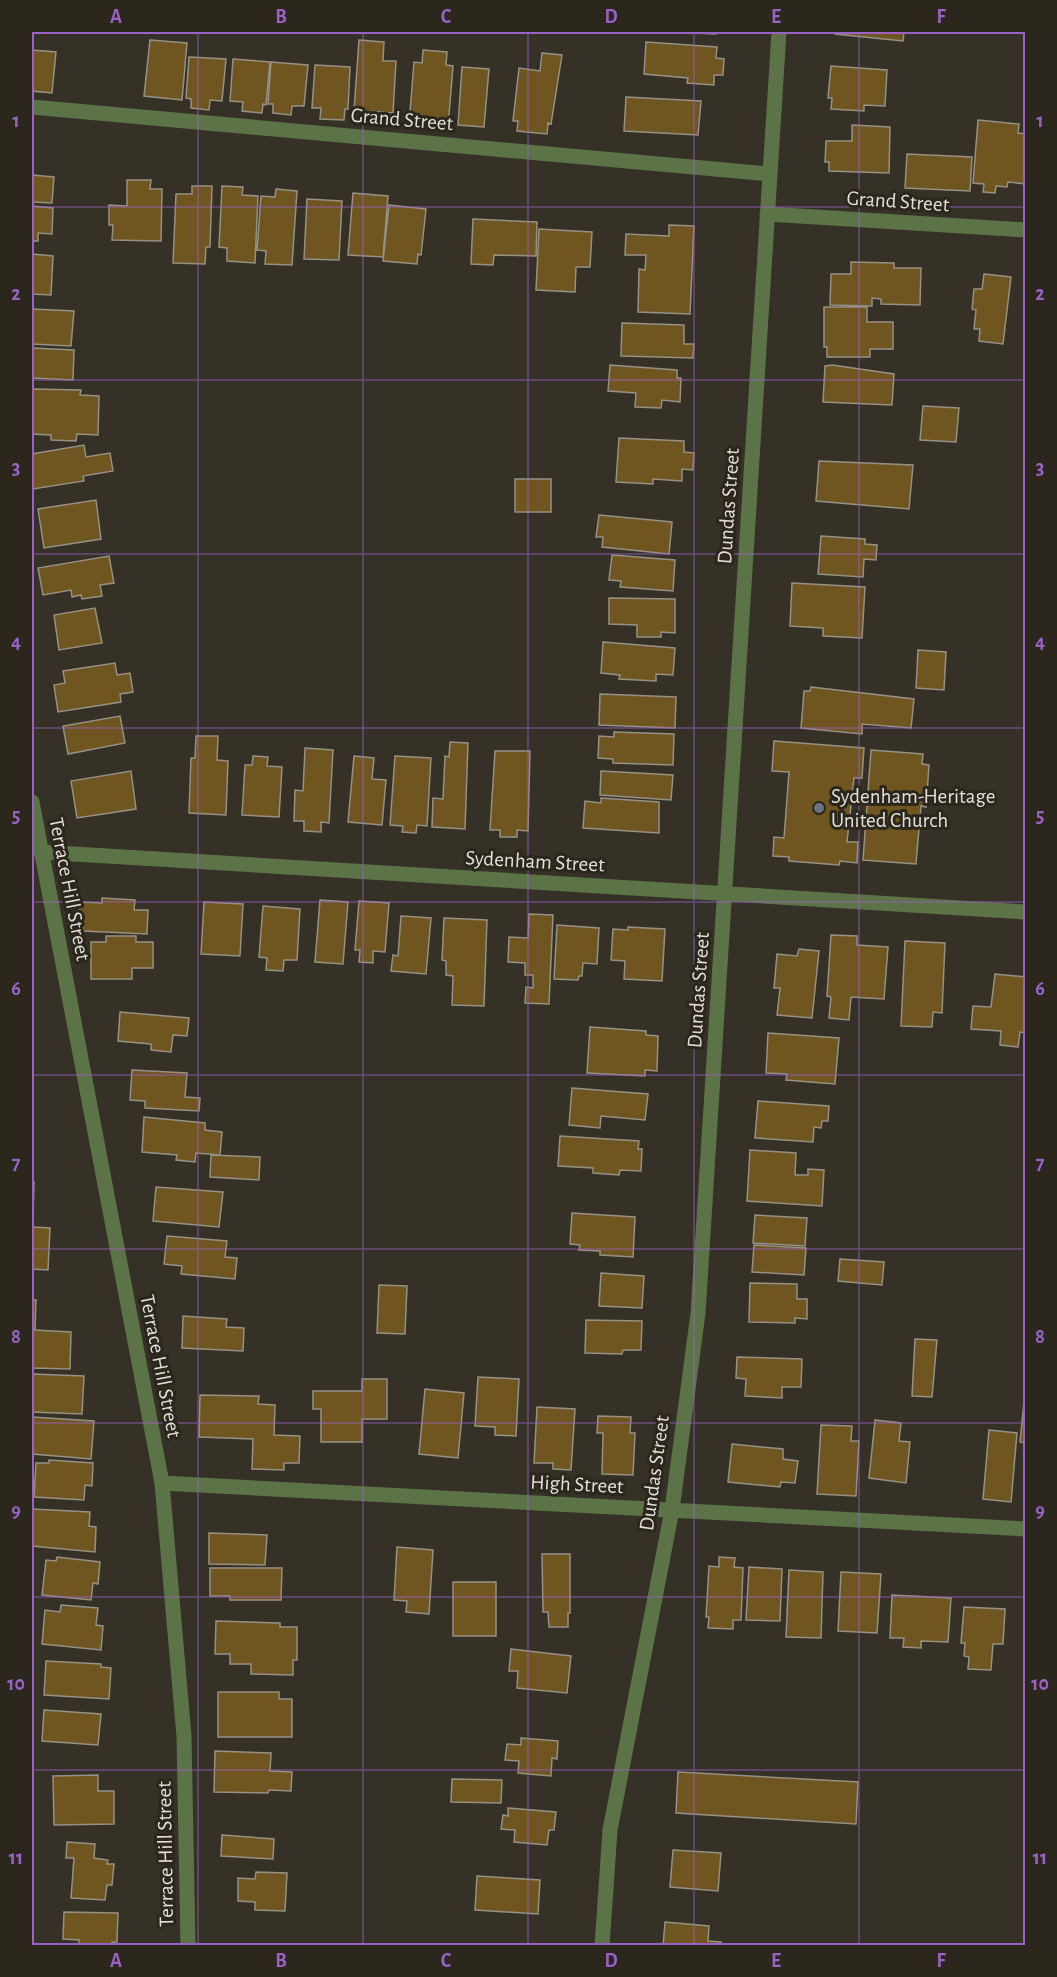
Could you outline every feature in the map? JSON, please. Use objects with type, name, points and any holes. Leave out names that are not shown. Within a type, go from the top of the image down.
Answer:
[{"type":"street","name":"Dundas Street","points":[[603,1946],[610,1830],[672,1510],[698,1313],[779,32]]},
{"type":"street","name":"Grand Street","points":[[32,107],[769,174]]},
{"type":"street","name":"Grand Street","points":[[767,214],[1026,230]]},
{"type":"street","name":"Terrace Hill Street","points":[[32,802],[162,1483],[184,1736],[188,1946]]},
{"type":"street","name":"Sydenham Street","points":[[41,852],[1026,912]]},
{"type":"street","name":"High Street","points":[[162,1483],[1026,1529]]},
{"type":"building","points":[[669,32],[716,32],[716,34]]},
{"type":"building","points":[[835,32],[904,32],[903,41],[835,34]]},
{"type":"building","points":[[150,40],[187,43],[182,100],[144,96]]},
{"type":"building","points":[[359,40],[384,42],[383,61],[396,61],[393,113],[354,110]]},
{"type":"building","points":[[646,42],[717,47],[716,58],[724,59],[723,75],[714,75],[714,85],[687,83],[688,78],[644,74]]},
{"type":"building","points":[[32,50],[56,52],[52,93],[32,91]]},
{"type":"building","points":[[423,50],[447,52],[446,65],[453,66],[448,127],[409,124],[414,62],[422,63]]},
{"type":"building","points":[[542,53],[562,55],[551,124],[548,123],[547,134],[517,131],[518,121],[513,121],[519,68],[540,71]]},
{"type":"building","points":[[189,57],[226,59],[222,101],[210,100],[209,110],[191,108],[191,99],[186,98]]},
{"type":"building","points":[[233,59],[270,62],[266,105],[263,104],[262,113],[242,111],[243,102],[230,101]]},
{"type":"building","points":[[271,62],[308,65],[304,106],[292,106],[291,115],[273,113],[273,104],[268,104]]},
{"type":"building","points":[[315,65],[350,67],[348,109],[345,109],[344,120],[320,119],[321,108],[312,108]]},
{"type":"building","points":[[831,66],[887,70],[885,106],[864,105],[864,111],[831,109],[832,98],[828,98]]},
{"type":"building","points":[[462,67],[489,69],[484,127],[458,125]]},
{"type":"building","points":[[626,97],[701,101],[698,135],[624,131]]},
{"type":"building","points":[[978,120],[1019,124],[1018,133],[1026,134],[1026,184],[1008,182],[1007,187],[996,186],[995,193],[983,192],[984,184],[973,183]]},
{"type":"building","points":[[852,125],[890,127],[889,173],[829,171],[829,162],[825,162],[826,141],[852,141]]},
{"type":"building","points":[[907,154],[972,157],[970,191],[905,188]]},
{"type":"building","points":[[32,175],[54,177],[52,203],[32,202]]},
{"type":"building","points":[[127,180],[151,180],[150,189],[162,189],[161,241],[112,240],[113,225],[109,225],[109,205],[127,206]]},
{"type":"building","points":[[192,186],[212,186],[210,247],[206,247],[205,264],[173,263],[176,194],[192,194]]},
{"type":"building","points":[[222,186],[243,187],[242,195],[258,196],[255,263],[227,261],[227,248],[219,247]]},
{"type":"building","points":[[276,189],[297,191],[292,265],[265,264],[266,251],[257,250],[261,196],[275,197]]},
{"type":"building","points":[[353,193],[388,196],[383,257],[348,255]]},
{"type":"building","points":[[307,199],[342,201],[339,260],[304,259]]},
{"type":"building","points":[[389,205],[426,209],[421,255],[418,254],[417,264],[383,261]]},
{"type":"building","points":[[32,206],[53,208],[52,234],[38,233],[38,241],[32,241]]},
{"type":"building","points":[[473,219],[537,222],[536,256],[494,255],[493,265],[471,264]]},
{"type":"building","points":[[669,225],[694,226],[690,314],[638,312],[639,269],[645,270],[646,255],[625,255],[626,234],[669,236]]},
{"type":"building","points":[[539,229],[592,232],[590,267],[576,267],[575,292],[536,290]]},
{"type":"building","points":[[32,254],[53,256],[51,295],[32,294]]},
{"type":"building","points":[[851,262],[894,263],[894,268],[921,268],[920,305],[881,304],[881,299],[872,298],[872,306],[830,305],[831,274],[851,274]]},
{"type":"building","points":[[984,274],[1011,277],[1003,344],[979,341],[980,329],[974,329],[976,310],[972,309],[974,289],[982,289]]},
{"type":"building","points":[[824,307],[867,307],[867,322],[893,322],[893,349],[870,349],[870,357],[827,357],[827,347],[824,347]]},
{"type":"building","points":[[32,309],[74,311],[71,346],[32,344]]},
{"type":"building","points":[[622,323],[684,325],[684,344],[694,344],[693,358],[621,356]]},
{"type":"building","points":[[32,348],[74,350],[73,380],[32,378]]},
{"type":"building","points":[[610,365],[677,370],[677,378],[681,378],[680,402],[662,400],[661,408],[635,407],[636,393],[608,391]]},
{"type":"building","points":[[825,366],[894,374],[892,405],[823,402]]},
{"type":"building","points":[[32,389],[81,390],[80,395],[99,396],[98,435],[77,434],[76,441],[51,440],[51,435],[32,434]]},
{"type":"building","points":[[923,406],[959,408],[956,442],[920,440]]},
{"type":"building","points":[[619,438],[684,441],[684,452],[694,453],[693,470],[682,469],[682,481],[653,479],[653,484],[616,482]]},
{"type":"building","points":[[84,445],[86,457],[110,453],[113,471],[83,476],[84,481],[33,489],[32,454]]},
{"type":"building","points":[[819,461],[913,465],[909,509],[816,501]]},
{"type":"building","points":[[515,479],[551,479],[551,512],[515,512]]},
{"type":"building","points":[[96,500],[101,539],[44,548],[38,509]]},
{"type":"building","points":[[599,515],[672,522],[669,554],[602,547],[603,537],[596,537]]},
{"type":"building","points":[[821,536],[865,539],[865,544],[877,545],[876,560],[864,559],[863,577],[818,574]]},
{"type":"building","points":[[612,555],[675,560],[673,591],[620,587],[621,581],[609,580]]},
{"type":"building","points":[[109,556],[114,583],[100,585],[102,596],[82,599],[81,595],[72,597],[71,590],[43,595],[38,568]]},
{"type":"building","points":[[792,583],[865,587],[862,638],[823,636],[823,628],[790,626]]},
{"type":"building","points":[[609,598],[675,599],[675,633],[661,632],[661,637],[637,637],[637,625],[609,624]]},
{"type":"building","points":[[95,608],[102,643],[59,650],[54,615]]},
{"type":"building","points":[[603,642],[675,648],[673,675],[656,674],[656,681],[619,679],[620,675],[601,673]]},
{"type":"building","points":[[918,650],[946,652],[944,690],[916,688]]},
{"type":"building","points":[[115,663],[117,675],[130,673],[133,692],[120,694],[121,702],[58,712],[54,685],[65,683],[63,671]]},
{"type":"building","points":[[811,687],[914,699],[911,728],[862,724],[862,734],[801,728],[804,691],[810,691]]},
{"type":"building","points":[[600,694],[676,697],[675,728],[599,725]]},
{"type":"building","points":[[120,716],[125,743],[68,754],[63,726]]},
{"type":"building","points":[[614,732],[674,734],[673,765],[613,763],[613,759],[598,758],[599,736],[614,737]]},
{"type":"building","points":[[196,736],[218,736],[217,760],[228,761],[226,815],[189,813],[191,758],[195,758]]},
{"type":"building","name":"Sydenham-Heritage United Church","points":[[774,741],[864,748],[862,778],[854,778],[847,842],[858,842],[857,863],[840,861],[839,865],[789,861],[789,857],[773,856],[774,837],[784,838],[789,772],[772,771]]},
{"type":"building","points":[[450,742],[468,743],[465,829],[432,827],[433,798],[443,799],[445,756],[449,757]]},
{"type":"building","points":[[305,748],[333,750],[329,823],[321,822],[321,832],[304,831],[304,821],[294,821],[295,790],[303,791]]},
{"type":"building","points":[[871,750],[923,754],[922,764],[929,765],[926,807],[921,806],[916,864],[863,860]]},
{"type":"building","points":[[495,751],[530,751],[528,831],[517,830],[517,837],[500,837],[500,830],[490,830]]},
{"type":"building","points":[[253,756],[268,757],[267,766],[282,767],[279,817],[242,815],[245,765],[252,765]]},
{"type":"building","points":[[354,756],[374,758],[372,779],[386,780],[382,825],[348,822]]},
{"type":"building","points":[[395,756],[431,758],[427,826],[417,825],[416,833],[402,832],[403,826],[390,825]]},
{"type":"building","points":[[131,771],[136,809],[77,818],[71,781]]},
{"type":"building","points":[[601,771],[673,775],[671,800],[600,795]]},
{"type":"building","points":[[601,798],[659,802],[659,833],[583,828],[585,801],[601,803]]},
{"type":"building","points":[[102,898],[135,900],[134,910],[148,910],[147,934],[83,931],[83,922],[79,922],[80,902],[102,903]]},
{"type":"building","points":[[320,900],[348,902],[343,964],[315,962]]},
{"type":"building","points":[[359,901],[389,903],[385,952],[373,951],[373,963],[359,962],[360,950],[355,950]]},
{"type":"building","points":[[204,902],[243,904],[240,956],[201,954]]},
{"type":"building","points":[[263,906],[300,909],[297,960],[284,960],[283,971],[266,970],[267,958],[259,957]]},
{"type":"building","points":[[529,914],[553,915],[549,1004],[525,1003],[526,987],[533,988],[533,975],[525,975],[525,963],[508,962],[509,937],[528,938]]},
{"type":"building","points":[[401,916],[431,918],[426,974],[391,971],[393,955],[398,956]]},
{"type":"building","points":[[444,918],[487,920],[484,1006],[452,1005],[453,976],[446,975],[446,961],[442,960]]},
{"type":"building","points":[[557,925],[599,928],[597,964],[583,963],[582,976],[579,976],[578,980],[554,979]]},
{"type":"building","points":[[628,927],[665,929],[662,981],[624,979],[625,961],[611,960],[613,929],[628,930]]},
{"type":"building","points":[[831,935],[857,936],[857,945],[888,947],[884,999],[851,997],[849,1020],[829,1018],[831,997],[827,996]]},
{"type":"building","points":[[106,936],[136,936],[136,942],[153,942],[153,968],[132,968],[132,979],[91,979],[91,942],[106,942]]},
{"type":"building","points":[[905,941],[945,943],[942,1013],[933,1012],[932,1027],[901,1026]]},
{"type":"building","points":[[799,949],[819,951],[812,1018],[777,1015],[780,988],[774,988],[777,954],[797,956]]},
{"type":"building","points":[[995,974],[1026,977],[1026,1033],[1020,1032],[1018,1047],[1000,1045],[1001,1031],[971,1029],[973,1006],[991,1007]]},
{"type":"building","points":[[120,1012],[189,1018],[187,1036],[173,1035],[171,1052],[151,1050],[151,1044],[118,1041]]},
{"type":"building","points":[[590,1027],[646,1031],[646,1035],[658,1036],[657,1071],[645,1070],[645,1076],[587,1073]]},
{"type":"building","points":[[768,1033],[839,1038],[835,1084],[786,1080],[787,1074],[766,1073]]},
{"type":"building","points":[[132,1070],[187,1073],[185,1097],[200,1098],[199,1111],[145,1108],[145,1101],[130,1100]]},
{"type":"building","points":[[572,1088],[648,1094],[645,1120],[601,1116],[600,1128],[569,1125]]},
{"type":"building","points":[[758,1101],[829,1106],[828,1121],[822,1121],[821,1128],[814,1127],[813,1142],[755,1138]]},
{"type":"building","points":[[144,1117],[205,1123],[205,1130],[222,1132],[220,1155],[196,1153],[195,1162],[176,1160],[177,1155],[142,1152]]},
{"type":"building","points":[[560,1136],[639,1141],[638,1149],[642,1149],[641,1171],[620,1170],[619,1175],[593,1173],[593,1168],[558,1166]]},
{"type":"building","points":[[750,1150],[796,1153],[795,1175],[808,1175],[808,1169],[824,1170],[822,1206],[747,1201]]},
{"type":"building","points":[[211,1155],[260,1157],[259,1180],[210,1177]]},
{"type":"building","points":[[32,1182],[34,1182],[33,1220],[32,1220]]},
{"type":"building","points":[[156,1187],[223,1192],[219,1227],[153,1221]]},
{"type":"building","points":[[572,1213],[635,1217],[633,1257],[600,1255],[600,1251],[579,1250],[580,1245],[570,1244]]},
{"type":"building","points":[[755,1215],[807,1218],[805,1246],[753,1243]]},
{"type":"building","points":[[32,1227],[50,1228],[48,1270],[32,1269]]},
{"type":"building","points":[[167,1236],[227,1241],[225,1257],[237,1258],[235,1279],[181,1274],[182,1266],[164,1264]]},
{"type":"building","points":[[754,1245],[806,1248],[804,1275],[752,1272]]},
{"type":"building","points":[[840,1259],[884,1262],[882,1285],[838,1281]]},
{"type":"building","points":[[601,1273],[644,1276],[642,1308],[599,1306]]},
{"type":"building","points":[[750,1283],[797,1284],[797,1299],[807,1299],[807,1319],[795,1318],[795,1323],[749,1322]]},
{"type":"building","points":[[379,1285],[407,1286],[405,1334],[377,1333]]},
{"type":"building","points":[[32,1300],[36,1300],[35,1330],[71,1332],[70,1369],[32,1368]]},
{"type":"building","points":[[183,1316],[227,1319],[226,1327],[244,1328],[243,1351],[182,1348]]},
{"type":"building","points":[[586,1320],[642,1321],[641,1350],[623,1350],[622,1354],[585,1353]]},
{"type":"building","points":[[915,1339],[937,1340],[932,1397],[912,1396]]},
{"type":"building","points":[[737,1357],[802,1359],[801,1387],[782,1387],[782,1398],[745,1396],[746,1379],[736,1378]]},
{"type":"building","points":[[32,1374],[84,1376],[82,1414],[32,1412]]},
{"type":"building","points":[[478,1377],[519,1379],[516,1436],[495,1435],[495,1427],[475,1426]]},
{"type":"building","points":[[362,1379],[387,1379],[387,1419],[362,1419],[362,1442],[321,1442],[321,1409],[313,1409],[313,1391],[362,1391]]},
{"type":"building","points":[[425,1389],[464,1393],[458,1458],[419,1454]]},
{"type":"building","points":[[1026,1392],[1026,1443],[1020,1442]]},
{"type":"building","points":[[200,1395],[259,1396],[258,1404],[275,1405],[274,1435],[300,1436],[299,1463],[284,1463],[284,1470],[252,1469],[253,1439],[199,1437]]},
{"type":"building","points":[[537,1407],[575,1409],[571,1470],[553,1469],[553,1463],[534,1463]]},
{"type":"building","points":[[598,1416],[631,1417],[630,1433],[635,1433],[633,1475],[602,1474],[603,1433],[597,1433]]},
{"type":"building","points":[[32,1417],[94,1421],[91,1459],[32,1454]]},
{"type":"building","points":[[875,1420],[901,1423],[899,1441],[910,1442],[906,1483],[869,1478]]},
{"type":"building","points":[[821,1425],[852,1426],[851,1441],[859,1441],[856,1496],[817,1494]]},
{"type":"building","points":[[989,1430],[1017,1433],[1011,1502],[983,1499]]},
{"type":"building","points":[[732,1444],[783,1449],[783,1459],[798,1461],[795,1483],[781,1482],[780,1487],[728,1482]]},
{"type":"building","points":[[49,1460],[93,1463],[92,1486],[85,1485],[84,1500],[34,1497],[36,1463],[49,1463]]},
{"type":"building","points":[[32,1509],[90,1512],[89,1526],[96,1527],[95,1552],[32,1546]]},
{"type":"building","points":[[209,1533],[267,1535],[265,1565],[209,1564]]},
{"type":"building","points":[[397,1547],[433,1550],[429,1614],[406,1612],[407,1601],[394,1600]]},
{"type":"building","points":[[542,1554],[570,1554],[568,1627],[549,1627],[548,1612],[543,1612]]},
{"type":"building","points":[[57,1557],[100,1562],[98,1584],[93,1583],[91,1600],[42,1595],[46,1560],[56,1561]]},
{"type":"building","points":[[719,1557],[735,1558],[734,1567],[743,1568],[741,1620],[733,1620],[733,1629],[708,1628],[709,1617],[706,1617],[709,1566],[719,1567]]},
{"type":"building","points":[[749,1567],[782,1569],[780,1621],[746,1620]]},
{"type":"building","points":[[210,1568],[282,1568],[281,1600],[230,1600],[230,1596],[210,1596]]},
{"type":"building","points":[[789,1570],[823,1572],[821,1638],[786,1637]]},
{"type":"building","points":[[841,1572],[881,1574],[877,1633],[838,1631]]},
{"type":"building","points":[[453,1582],[496,1582],[496,1636],[453,1636]]},
{"type":"building","points":[[892,1595],[951,1598],[948,1642],[921,1641],[921,1648],[903,1647],[904,1638],[890,1638]]},
{"type":"building","points":[[61,1605],[98,1608],[96,1625],[103,1626],[101,1650],[42,1644],[45,1610],[60,1612]]},
{"type":"building","points":[[964,1607],[1005,1609],[1003,1644],[993,1644],[991,1670],[968,1669],[969,1657],[964,1656],[965,1643],[961,1643]]},
{"type":"building","points":[[216,1621],[280,1623],[280,1627],[297,1627],[297,1660],[293,1660],[293,1675],[251,1674],[251,1664],[230,1664],[230,1654],[215,1654]]},
{"type":"building","points":[[511,1649],[571,1656],[567,1693],[517,1688],[518,1671],[509,1671]]},
{"type":"building","points":[[46,1661],[101,1664],[101,1667],[111,1668],[109,1699],[44,1695]]},
{"type":"building","points":[[218,1692],[279,1692],[279,1699],[292,1699],[292,1737],[218,1737]]},
{"type":"building","points":[[44,1710],[101,1714],[98,1745],[42,1741]]},
{"type":"building","points":[[521,1738],[558,1741],[557,1759],[552,1758],[551,1776],[518,1773],[519,1761],[505,1760],[507,1744],[521,1745]]},
{"type":"building","points":[[215,1751],[271,1753],[270,1771],[292,1772],[291,1791],[214,1792]]},
{"type":"building","points":[[678,1772],[858,1782],[856,1824],[676,1813]]},
{"type":"building","points":[[98,1775],[98,1791],[114,1791],[114,1824],[54,1825],[53,1776]]},
{"type":"building","points":[[452,1779],[502,1780],[501,1803],[451,1802]]},
{"type":"building","points":[[508,1808],[556,1812],[554,1830],[549,1830],[547,1845],[514,1842],[515,1830],[501,1829],[503,1815],[508,1816]]},
{"type":"building","points":[[222,1835],[274,1839],[273,1859],[221,1856]]},
{"type":"building","points":[[67,1842],[95,1844],[94,1858],[108,1860],[107,1864],[114,1864],[112,1885],[107,1885],[105,1900],[71,1898],[74,1858],[66,1858]]},
{"type":"building","points":[[673,1850],[721,1853],[718,1891],[670,1887]]},
{"type":"building","points":[[256,1872],[287,1873],[285,1911],[255,1910],[255,1902],[238,1901],[238,1878],[255,1879]]},
{"type":"building","points":[[477,1876],[540,1880],[538,1914],[475,1910]]},
{"type":"building","points":[[64,1912],[118,1913],[117,1942],[112,1942],[112,1946],[79,1946],[79,1940],[63,1939]]},
{"type":"building","points":[[665,1922],[709,1926],[708,1941],[721,1942],[720,1946],[663,1946]]},
{"type":"place","name":"Sydenham-Heritage United Church","points":[[819,808]]}]
